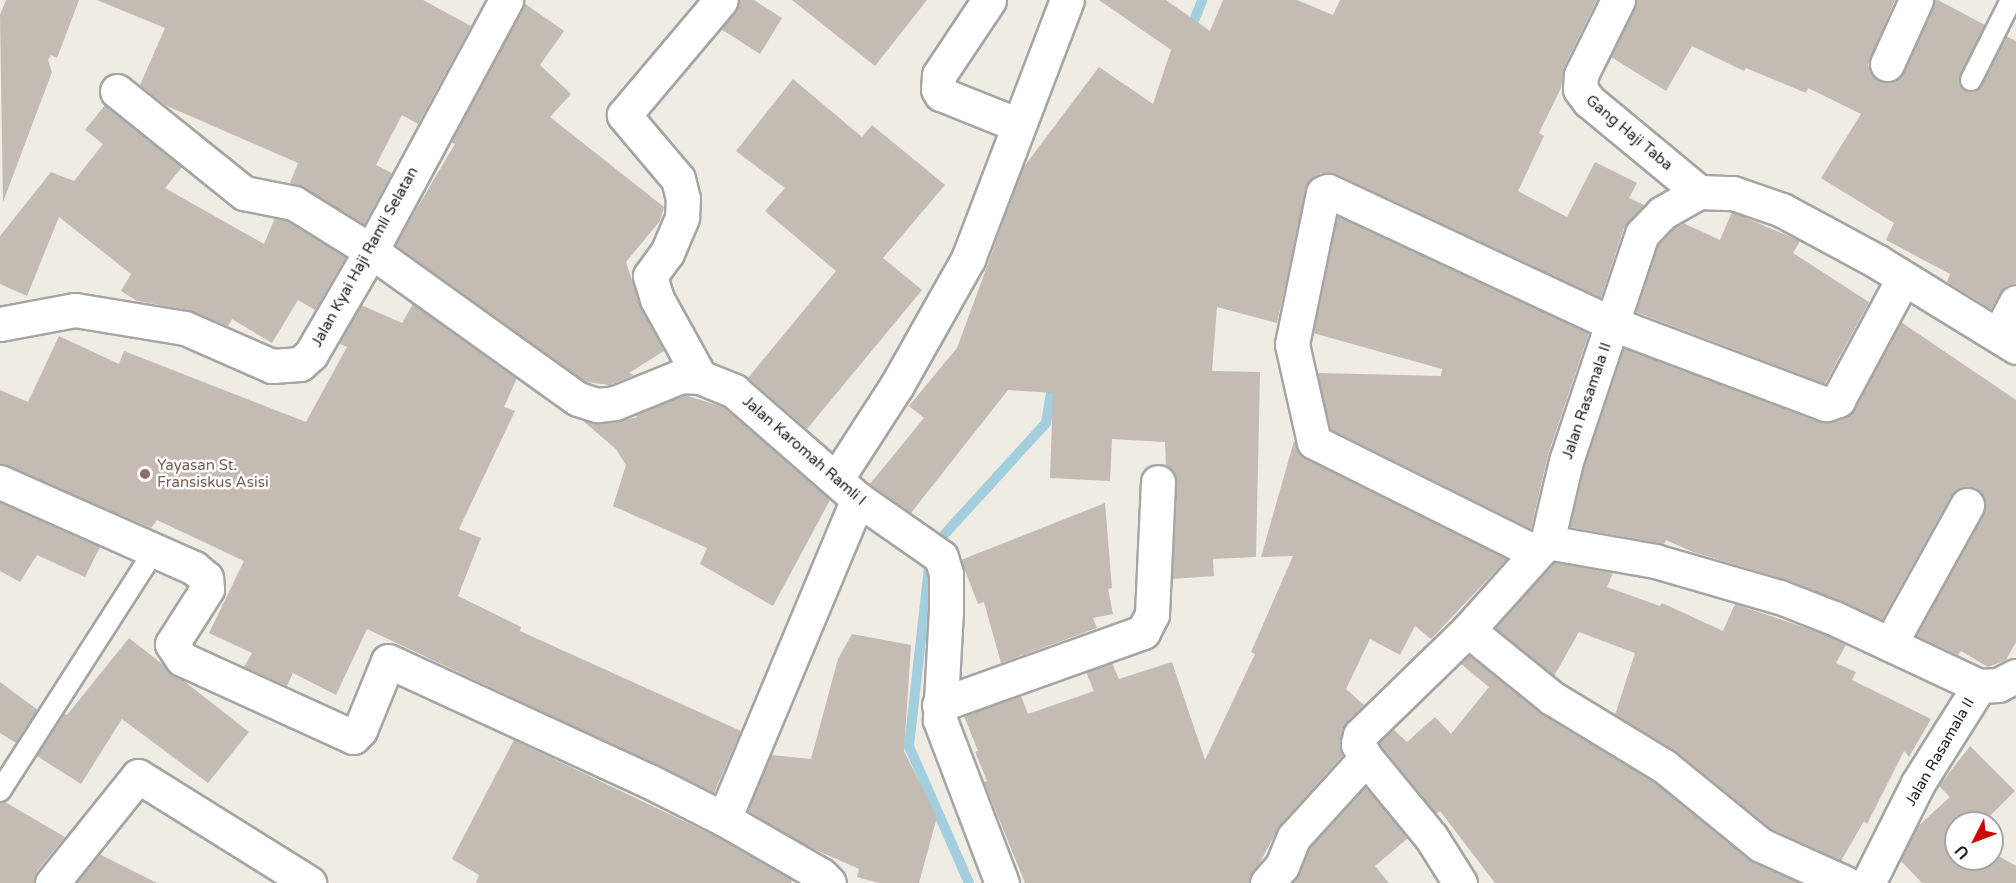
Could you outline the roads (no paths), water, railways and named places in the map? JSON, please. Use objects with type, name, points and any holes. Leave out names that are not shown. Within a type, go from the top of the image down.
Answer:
[{"type":"street","points":[[700,377],[657,298],[650,276],[667,253],[682,217],[681,189],[678,179],[624,115],[721,0]]},
{"type":"street","points":[[989,0],[939,75],[938,89],[941,94],[1016,124]]},
{"type":"street","points":[[724,819],[847,489],[897,385],[968,259],[1016,124],[1067,0]]},
{"type":"street","name":"Gang Haji Taba","points":[[1618,0],[1581,75],[1580,89],[1589,101],[1699,192]]},
{"type":"street","points":[[1887,64],[1916,0]]},
{"type":"street","name":"Jalan Kyai Haji Ramli Selatan","points":[[0,324],[75,310],[185,328],[284,368],[300,364],[311,354],[371,251],[500,2]]},
{"type":"street","name":"Jalan Karomah Ramli I","points":[[117,91],[244,192],[294,203],[371,251],[578,399],[597,405],[615,403],[681,376],[700,377],[734,391],[847,489],[931,549],[945,564],[946,611],[939,705],[940,720],[977,826],[1001,880]]},
{"type":"street","points":[[1460,883],[1431,837],[1366,758],[1358,744],[1365,729],[1468,630],[1540,547],[1314,442],[1292,344],[1320,197],[1328,191],[1613,324],[1833,403],[1903,279]]},
{"type":"street","points":[[1699,192],[1733,193],[1782,210],[2008,340],[2016,302]]},
{"type":"street","name":"Jalan Rasamala II","points":[[1699,192],[1662,213],[1642,234],[1566,461],[1540,547],[1655,561],[1780,597],[1890,644],[1979,686],[1998,685],[2016,676]]},
{"type":"street","points":[[0,482],[194,568],[206,578],[207,589],[172,644],[182,659],[352,737],[360,730],[388,661],[724,819],[821,875],[829,883]]},
{"type":"street","points":[[939,705],[1143,632],[1152,614],[1158,482]]},
{"type":"street","points":[[1890,644],[1967,506]]},
{"type":"street","points":[[1468,630],[1552,698],[1664,766],[1761,845],[1845,883]]},
{"type":"street","name":"Jalan Rasamala II","points":[[1868,883],[1918,783],[1979,686]]},
{"type":"street","points":[[1267,883],[1282,866],[1294,837],[1366,758]]},
{"type":"street","points":[[52,883],[138,776],[304,881]]},
{"type":"lane","points":[[1971,81],[2011,0]]},
{"type":"lane","points":[[0,791],[154,551]]},
{"type":"waterway","points":[[1189,33],[1202,0]]},
{"type":"waterway","points":[[969,883],[909,746],[931,549],[1046,423],[1053,381]]},
{"type":"place","name":"Yayasan St. Fransiskus Asisi","points":[[145,474]]}]
